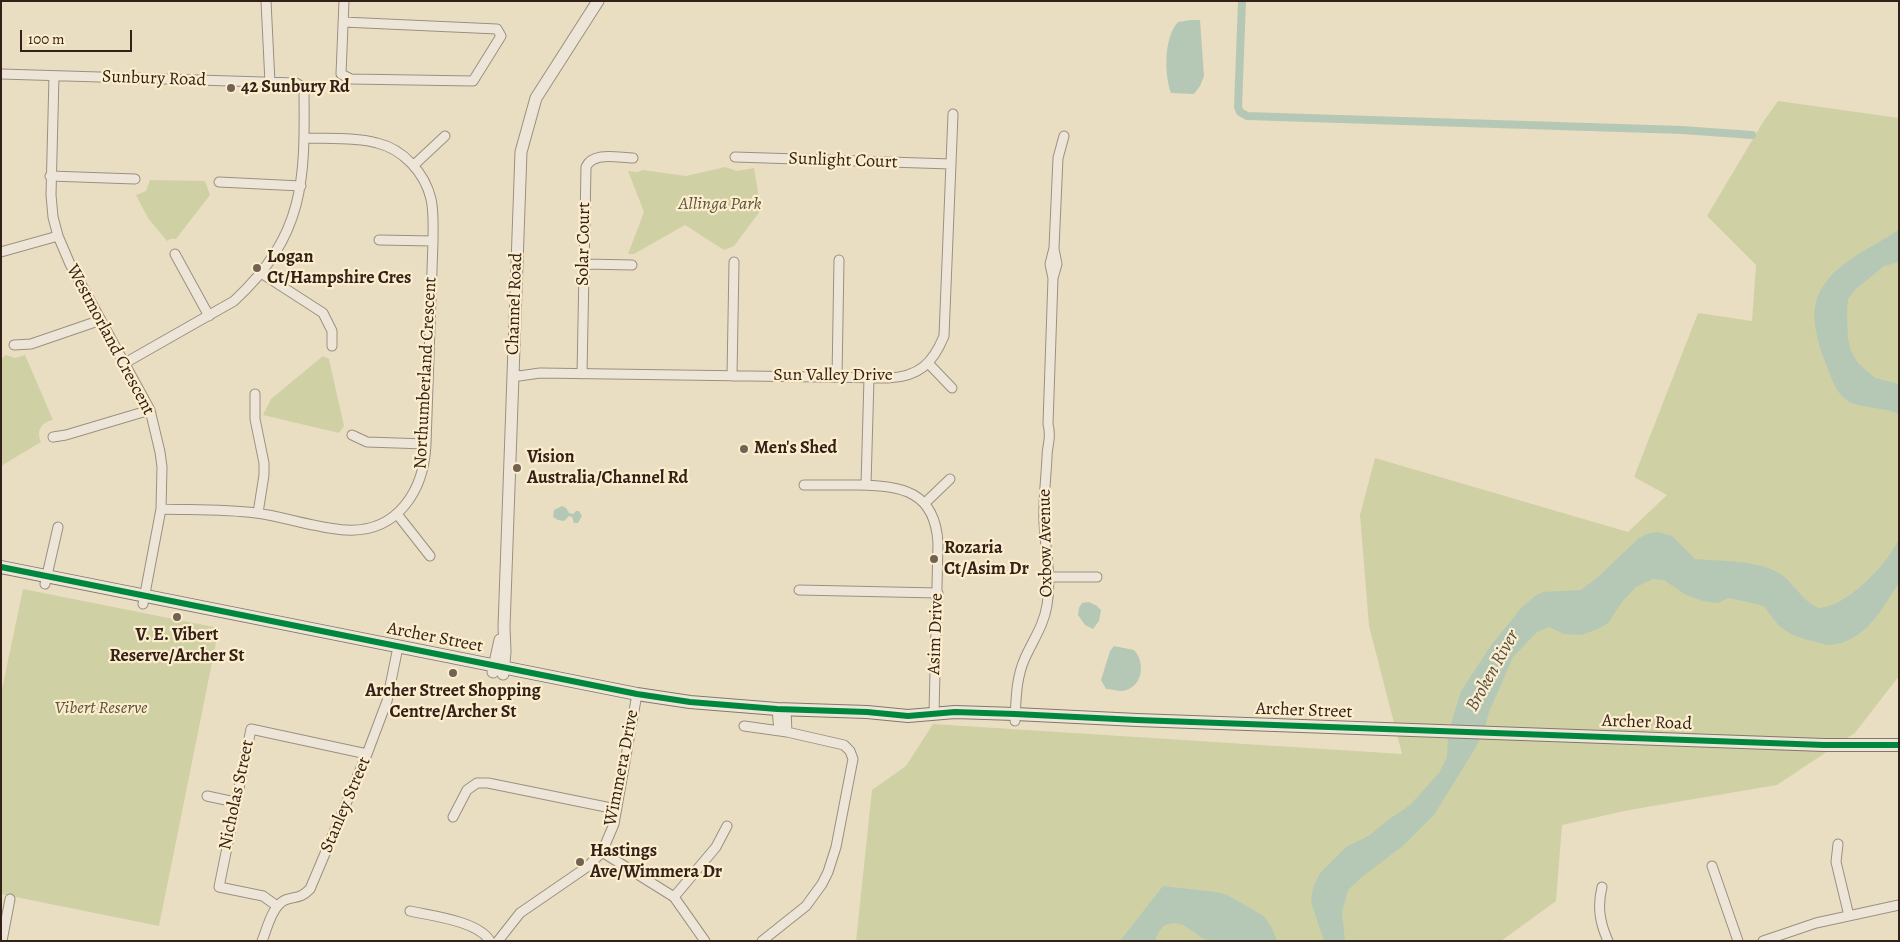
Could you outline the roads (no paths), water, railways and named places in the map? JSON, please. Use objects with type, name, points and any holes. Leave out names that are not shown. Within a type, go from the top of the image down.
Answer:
[{"type":"main road","name":"Archer Street","points":[[1,567],[46,580],[93,590],[636,698],[695,706],[867,712],[907,710],[935,714],[955,712],[1015,717],[1121,718],[1470,732]]},
{"type":"main road","name":"Archer Street","points":[[1,575],[46,580]]},
{"type":"main road","name":"Archer Road","points":[[1470,732],[1824,745],[1899,745]]},
{"type":"main road","name":"Archer Road","points":[[1824,745],[1899,752]]},
{"type":"street","points":[[266,1],[270,83]]},
{"type":"street","points":[[343,22],[497,29],[501,36],[473,81],[351,79],[341,74],[343,22],[344,1]]},
{"type":"street","name":"Channel Road","points":[[498,670],[504,627],[521,152],[536,98],[598,1]]},
{"type":"street","name":"Sunbury Road","points":[[1,74],[296,83],[304,91],[304,138]]},
{"type":"street","name":"Westmorland Crescent","points":[[54,76],[50,176],[53,217],[58,236],[70,264],[150,410],[156,432],[162,467],[161,509],[144,600]]},
{"type":"street","name":"Sun Valley Drive","points":[[513,373],[520,370],[540,373],[582,374],[897,378],[909,375],[928,364],[937,353],[944,336],[953,114]]},
{"type":"street","points":[[414,165],[444,136]]},
{"type":"street","name":"Oxbow Avenue","points":[[1015,717],[1019,677],[1041,626],[1047,605],[1048,577],[1044,521],[1047,449],[1044,436],[1048,424],[1053,278],[1050,264],[1054,248],[1058,158],[1064,136]]},
{"type":"street","points":[[125,363],[234,300],[261,273],[276,253],[289,228],[301,186],[304,138]]},
{"type":"street","name":"Northumberland Crescent","points":[[161,509],[258,513],[345,530],[361,530],[379,524],[397,514],[418,486],[422,474],[426,444],[433,241],[431,200],[425,183],[414,165],[400,153],[378,143],[361,140],[304,138]]},
{"type":"street","name":"Solar Court","points":[[582,374],[585,172],[587,164],[593,159],[600,157],[633,158]]},
{"type":"street","name":"Sunlight Court","points":[[735,157],[951,164]]},
{"type":"street","points":[[50,176],[135,179]]},
{"type":"street","points":[[220,182],[301,186]]},
{"type":"street","points":[[1,252],[58,236]]},
{"type":"street","points":[[379,240],[433,241]]},
{"type":"street","points":[[174,254],[209,316]]},
{"type":"street","points":[[837,377],[839,260]]},
{"type":"street","points":[[732,376],[734,262]]},
{"type":"street","points":[[584,264],[632,265]]},
{"type":"street","points":[[261,273],[323,313],[332,331],[332,346]]},
{"type":"street","points":[[14,344],[31,344],[101,320]]},
{"type":"street","points":[[928,364],[952,388]]},
{"type":"street","points":[[866,486],[869,378]]},
{"type":"street","points":[[255,394],[255,419],[264,463],[258,513]]},
{"type":"street","points":[[53,437],[66,435],[150,410]]},
{"type":"street","points":[[352,434],[367,442],[426,444]]},
{"type":"street","points":[[804,485],[887,486],[906,490],[924,502],[950,479]]},
{"type":"street","name":"Asim Drive","points":[[924,502],[937,526],[938,593],[935,714]]},
{"type":"street","points":[[397,514],[430,556]]},
{"type":"street","points":[[46,580],[58,526]]},
{"type":"street","points":[[1048,577],[1097,577]]},
{"type":"street","points":[[799,590],[938,593]]},
{"type":"street","name":"Stanley Street","points":[[277,906],[285,900],[302,896],[310,889],[387,702],[398,650]]},
{"type":"street","name":"Wimmera Drive","points":[[498,941],[520,912],[587,867],[602,852],[614,824],[636,698]]},
{"type":"street","points":[[782,709],[783,732]]},
{"type":"street","points":[[744,726],[844,745],[850,751],[853,762],[836,847],[828,872],[806,906],[762,941]]},
{"type":"street","name":"Nicholas Street","points":[[277,906],[263,896],[219,887],[251,730],[367,754]]},
{"type":"street","points":[[453,816],[467,790],[477,783],[488,783],[616,809]]},
{"type":"street","points":[[207,796],[235,802]]},
{"type":"street","points":[[674,897],[716,847],[727,826]]},
{"type":"street","points":[[1838,844],[1836,862],[1849,916]]},
{"type":"street","points":[[602,852],[674,897],[705,941]]},
{"type":"street","points":[[1712,866],[1738,941]]},
{"type":"street","points":[[1602,888],[1598,902],[1601,921],[1608,941]]},
{"type":"street","points":[[2,941],[10,899]]},
{"type":"street","points":[[1763,941],[1816,923],[1899,905]]},
{"type":"street","points":[[262,941],[277,906]]},
{"type":"street","points":[[410,911],[470,926],[485,934],[490,941]]},
{"type":"water","points":[[1200,20],[1204,76],[1194,94],[1171,93],[1166,66],[1170,37],[1178,22]]},
{"type":"water","points":[[1899,230],[1899,262],[1884,266],[1855,290],[1848,299],[1847,314],[1848,338],[1851,351],[1858,363],[1875,378],[1899,384],[1899,414],[1856,404],[1841,395],[1832,380],[1818,341],[1815,312],[1817,299],[1830,277],[1857,255]]},
{"type":"water","points":[[562,506],[569,513],[573,514],[579,511],[582,516],[578,523],[574,523],[572,517],[569,516],[564,521],[553,517],[554,510]]},
{"type":"water","name":"Broken River","points":[[1658,532],[1672,536],[1695,559],[1750,563],[1779,573],[1808,601],[1819,608],[1830,606],[1842,600],[1866,582],[1886,559],[1899,538],[1899,581],[1872,622],[1857,635],[1838,644],[1828,645],[1791,634],[1778,624],[1764,606],[1729,598],[1718,603],[1703,601],[1686,595],[1664,580],[1653,579],[1636,587],[1622,602],[1608,623],[1598,629],[1581,635],[1564,634],[1549,627],[1537,632],[1513,657],[1476,747],[1434,815],[1404,845],[1348,890],[1342,912],[1345,941],[1324,941],[1311,902],[1313,888],[1320,873],[1346,847],[1370,835],[1410,805],[1439,773],[1447,757],[1448,733],[1461,691],[1492,644],[1522,607],[1543,592],[1581,590],[1599,576],[1639,538]]},
{"type":"water","points":[[1089,602],[1101,610],[1099,621],[1093,629],[1085,625],[1078,615],[1082,603]]},
{"type":"water","points":[[1114,646],[1134,650],[1140,661],[1141,668],[1138,680],[1129,689],[1122,691],[1106,689],[1101,680],[1110,651]]},
{"type":"water","points":[[1163,886],[1217,892],[1227,895],[1264,916],[1272,928],[1277,941],[1211,941],[1200,937],[1181,924],[1175,923],[1164,926],[1155,941],[1120,941]]},
{"type":"waterway","points":[[1242,1],[1238,107],[1240,112],[1247,116],[1682,130],[1752,135]]},
{"type":"place","name":"42 Sunbury Rd","points":[[231,88]]},
{"type":"place","name":"Logan Ct/Hampshire Cres","points":[[257,268]]},
{"type":"place","name":"Men's Shed","points":[[744,449]]},
{"type":"place","name":"Vision Australia/Channel Rd","points":[[517,468]]},
{"type":"place","name":"Rozaria Ct/Asim Dr","points":[[934,559]]},
{"type":"place","name":"V. E. Vibert Reserve/Archer St","points":[[177,617]]},
{"type":"place","name":"Archer Street Shopping Centre/Archer St","points":[[453,673]]},
{"type":"place","name":"Hastings Ave/Wimmera Dr","points":[[580,862]]},
{"type":"park label","name":"Allinga Park","points":[[720,205]]},
{"type":"park label","name":"Vibert Reserve","points":[[101,709]]}]
